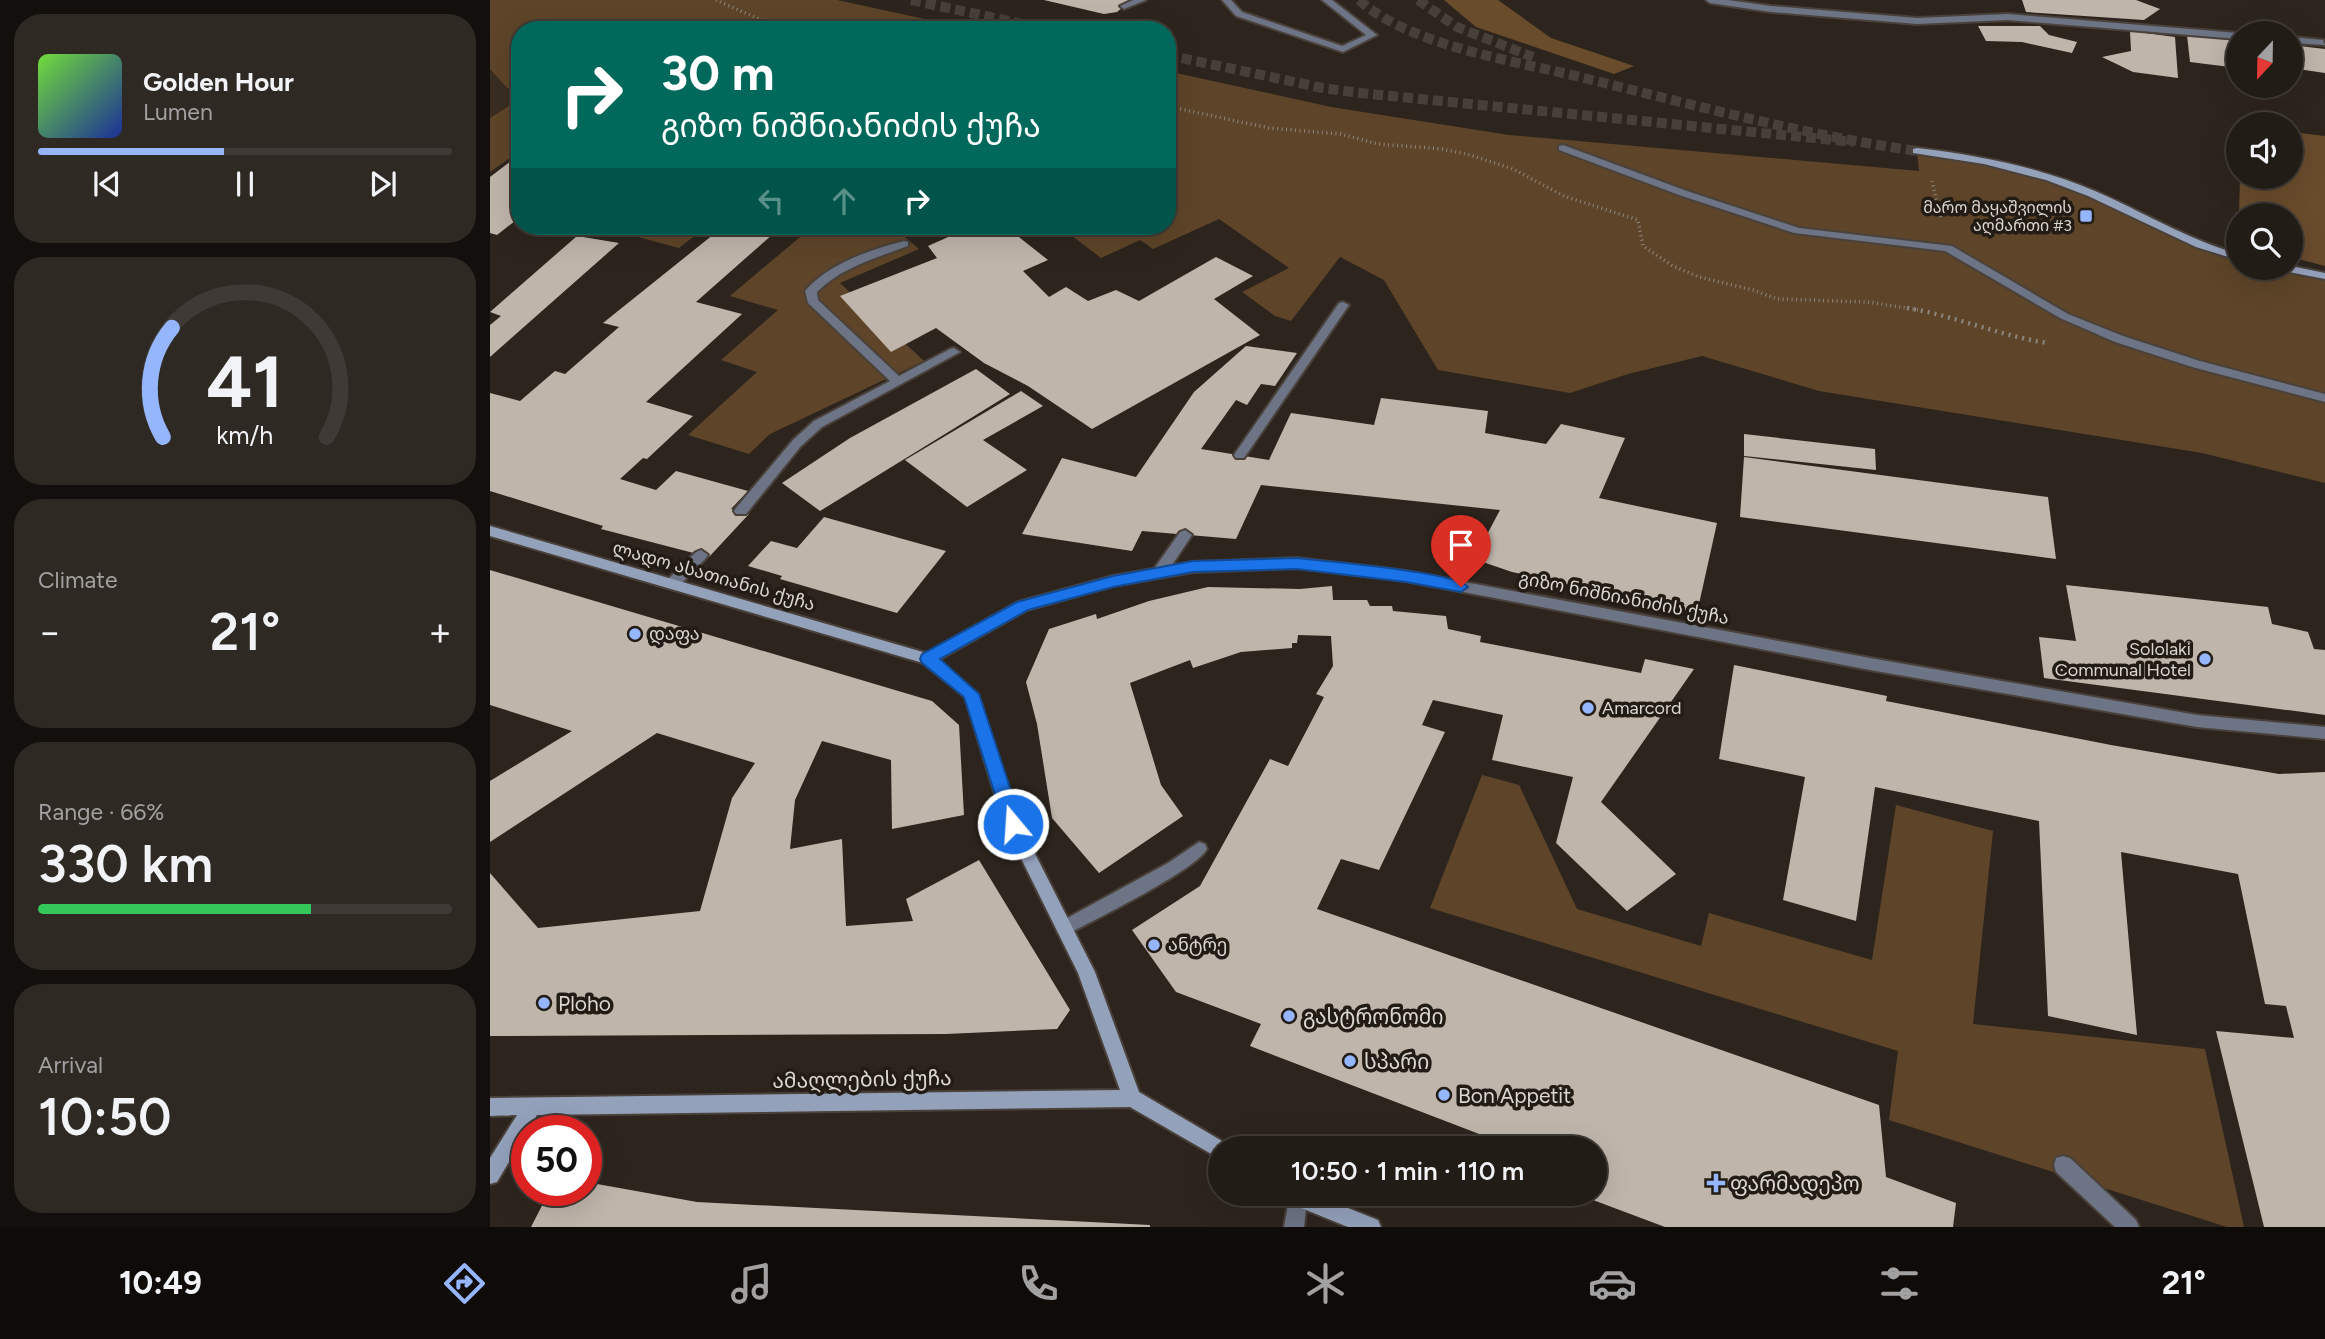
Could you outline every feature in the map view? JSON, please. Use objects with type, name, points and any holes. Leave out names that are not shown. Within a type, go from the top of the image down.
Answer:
[{"type":"main road","points":[[1921,151],[1992,162],[2062,182],[2176,236],[2226,253]]},
{"type":"main road","points":[[2303,272],[2325,276]]},
{"type":"main road","name":"ლადო ასათიანის ქუჩა","points":[[490,531],[928,659]]},
{"type":"main road","points":[[928,659],[971,694],[1013,824],[1101,1007],[1132,1098],[1208,1143]]},
{"type":"main road","name":"ამაღლების ქუჩა","points":[[490,1107],[1132,1098]]},
{"type":"main road","points":[[490,1175],[532,1107]]},
{"type":"main road","points":[[1320,1206],[1371,1227]]},
{"type":"street","points":[[1124,6],[1142,0]]},
{"type":"street","points":[[1226,0],[1239,14],[1343,50],[1372,35],[1326,0]]},
{"type":"street","points":[[1710,0],[1771,9],[1917,21],[2008,17],[2226,35]]},
{"type":"street","points":[[2303,41],[2323,43]]},
{"type":"street","points":[[1563,148],[1683,193],[1798,231],[1948,248],[2064,316],[2119,339],[2196,364],[2325,398]]},
{"type":"street","points":[[897,381],[812,302],[811,291],[822,278],[839,269],[904,244]]},
{"type":"street","points":[[1240,455],[1343,305]]},
{"type":"street","points":[[741,511],[797,443],[818,424],[954,352]]},
{"type":"street","points":[[1159,573],[1185,535]]},
{"type":"street","points":[[672,584],[701,555]]},
{"type":"street","name":"გიზო ნიშნიანიძის ქუჩა","points":[[928,659],[1023,606],[1113,581],[1193,567],[1297,563],[1406,576],[1870,664],[2184,719],[2325,733]]},
{"type":"street","points":[[1064,928],[1174,868],[1199,849]]},
{"type":"street","points":[[2063,1166],[2129,1227]]},
{"type":"street","points":[[1294,1227],[1295,1206]]},
{"type":"path","points":[[716,0],[764,21]]},
{"type":"path","points":[[1176,108],[1269,128],[1340,134],[1378,144],[1442,149],[1494,160],[1564,196],[1638,220],[1643,246],[1673,266],[1699,277],[1753,289],[1788,301],[1867,302],[1943,314],[2021,339],[2055,344]]},
{"type":"path","points":[[1921,151],[1948,248]]},
{"type":"shaded area","points":[[490,0],[837,0],[934,21],[511,21],[511,88],[507,88],[490,69]]},
{"type":"shaded area","points":[[1444,0],[1498,0],[1551,38],[1634,66],[1614,74],[1476,27]]},
{"type":"shaded area","points":[[490,69],[507,88],[511,88],[511,105],[490,118]]},
{"type":"shaded area","points":[[1176,73],[1331,107],[1509,135],[1919,171],[1917,151],[1949,154],[2062,182],[2226,254],[2226,280],[2303,280],[2303,272],[2325,276],[2325,483],[2202,453],[1819,391],[1702,356],[1628,374],[1570,393],[1438,370],[1384,280],[1340,257],[1291,321],[1275,316],[1242,292],[1289,268],[1219,219],[1153,249],[1140,240],[1101,258],[1071,235],[1176,235]]},
{"type":"shaded area","points":[[511,105],[511,157],[490,172],[490,118]]},
{"type":"shaded area","points":[[2303,133],[2325,136],[2325,266],[2303,260],[2303,203],[2239,203],[2240,189],[2303,189]]},
{"type":"shaded area","points":[[631,235],[696,235],[679,248]]},
{"type":"shaded area","points":[[802,235],[902,235],[919,249],[840,283],[924,361],[770,434],[749,454],[688,435],[757,372],[721,360],[778,310],[730,296]]},
{"type":"shaded area","points":[[1482,775],[1519,785],[1577,909],[1701,946],[1709,913],[1872,960],[1896,805],[1993,831],[1973,1024],[2205,1049],[2244,1227],[2227,1227],[1889,1120],[1898,1051],[1430,908]]},
{"type":"building","points":[[1044,0],[1131,0],[1117,12],[1104,14]]},
{"type":"building","points":[[2022,0],[2136,0],[2160,9],[2144,20],[2026,12]]},
{"type":"building","points":[[1978,26],[2040,26],[2049,35],[2077,42],[2072,53],[2022,42],[1986,41]]},
{"type":"building","points":[[2130,31],[2175,37],[2178,78],[2133,72],[2102,57],[2131,51]]},
{"type":"building","points":[[2187,35],[2226,40],[2226,66],[2190,62]]},
{"type":"building","points":[[2303,46],[2325,49],[2325,73],[2303,70]]},
{"type":"building","points":[[511,161],[511,224],[497,235],[490,233],[490,177]]},
{"type":"building","points":[[713,235],[772,235],[696,302],[742,314],[646,402],[693,416],[647,459],[643,458],[620,479],[656,490],[676,471],[748,491],[731,509],[749,514],[709,557],[601,529],[603,526],[490,491],[490,393],[520,401],[555,371],[565,374],[619,327],[603,323]]},
{"type":"building","points":[[953,235],[1016,235],[1048,260],[1023,271],[1049,297],[1066,287],[1088,301],[1116,290],[1139,301],[1216,257],[1253,276],[1214,299],[1260,335],[1092,429],[1028,386],[984,363],[936,328],[891,352],[840,296],[937,258],[928,246]]},
{"type":"building","points":[[577,236],[619,243],[490,357],[490,325],[501,316],[490,312]]},
{"type":"building","points":[[1246,346],[1297,353],[1275,386],[1261,384],[1247,405],[1236,400],[1201,449],[1269,460],[1291,413],[1374,425],[1381,398],[1488,411],[1485,433],[1546,444],[1561,424],[1625,438],[1599,498],[1717,523],[1697,613],[1512,572],[1474,559],[1500,510],[1261,485],[1236,539],[1142,531],[1132,551],[1022,534],[1062,458],[1136,477],[1194,392]]},
{"type":"building","points":[[976,369],[1010,394],[820,511],[782,483],[850,438]]},
{"type":"building","points":[[1021,391],[1043,406],[983,440],[1027,470],[967,507],[905,460]]},
{"type":"building","points":[[1744,434],[1875,449],[1876,470],[1744,456]]},
{"type":"building","points":[[1744,457],[2048,497],[2056,559],[1740,517]]},
{"type":"building","points":[[824,517],[946,551],[897,613],[780,579],[782,576],[748,566],[771,541],[797,548]]},
{"type":"building","points":[[490,570],[932,701],[959,725],[964,815],[892,829],[891,760],[822,741],[795,800],[790,849],[842,839],[846,926],[913,921],[906,899],[979,860],[1070,1010],[1057,1029],[946,1034],[490,1036],[490,873],[538,928],[700,911],[732,798],[755,763],[657,733],[490,842],[490,781],[572,731],[490,705]]},
{"type":"building","points":[[2066,585],[2268,607],[2272,624],[2308,632],[2314,649],[2325,650],[2325,715],[2044,678],[2039,637],[2076,641]]},
{"type":"building","points":[[1332,586],[1333,600],[1367,600],[1370,606],[1392,606],[1393,611],[1446,616],[1448,629],[1481,636],[1480,642],[1641,673],[1645,659],[1694,669],[1601,802],[1676,874],[1627,911],[1556,843],[1573,777],[1492,760],[1503,715],[1433,700],[1422,725],[1445,732],[1379,870],[1341,859],[1317,909],[1879,1105],[1886,1177],[1956,1203],[1953,1227],[1665,1227],[1607,1205],[1607,1136],[1484,1136],[1250,1046],[1261,1024],[1176,992],[1132,930],[1200,886],[1270,759],[1288,766],[1324,697],[1316,694],[1333,666],[1331,636],[1298,635],[1297,643],[1292,643],[1292,648],[1241,652],[1193,668],[1190,660],[1130,683],[1161,785],[1183,816],[1099,873],[1052,818],[1037,724],[1026,682],[1049,629],[1096,614],[1097,619],[1149,601],[1208,587],[1300,589]]},
{"type":"building","points":[[1734,665],[1887,696],[1886,701],[2111,745],[2279,774],[2325,772],[2325,1227],[2264,1227],[2216,1031],[2294,1038],[2286,1006],[2265,1004],[2238,874],[2121,852],[2137,1035],[2048,1016],[2039,821],[1875,787],[1856,921],[1783,900],[1805,777],[1719,759]]},
{"type":"building","points":[[602,1185],[697,1202],[1150,1225],[1150,1227],[531,1227],[542,1206],[602,1206]]},
{"type":"tunnel","points":[[911,0],[1009,21]]},
{"type":"tunnel","points":[[1359,0],[1406,29],[1465,50],[1791,128],[1917,151]]},
{"type":"tunnel","points":[[1418,0],[1457,27],[1533,57]]},
{"type":"tunnel","points":[[1176,57],[1323,88],[1360,93],[1853,142]]},
{"type":"place","name":"მარო მაყაშვილის აღმართი #3","points":[[2086,216]]},
{"type":"place","name":"დაფა","points":[[635,634]]},
{"type":"place","name":"Sololaki Communal Hotel","points":[[2205,659]]},
{"type":"place","name":"Amarcord","points":[[1588,708]]},
{"type":"place","name":"ანტრე","points":[[1154,945]]},
{"type":"place","name":"Ploho","points":[[544,1003]]},
{"type":"place","name":"გასტრონომი","points":[[1289,1016]]},
{"type":"place","name":"სპარი","points":[[1350,1061]]},
{"type":"place","name":"Bon Appetit","points":[[1444,1095]]},
{"type":"place","name":"ფარმადეპო","points":[[1716,1183]]},
{"type":"route","points":[[1013,824],[971,694],[928,659],[1023,606],[1113,581],[1193,567],[1297,563],[1406,576],[1461,587]]}]
